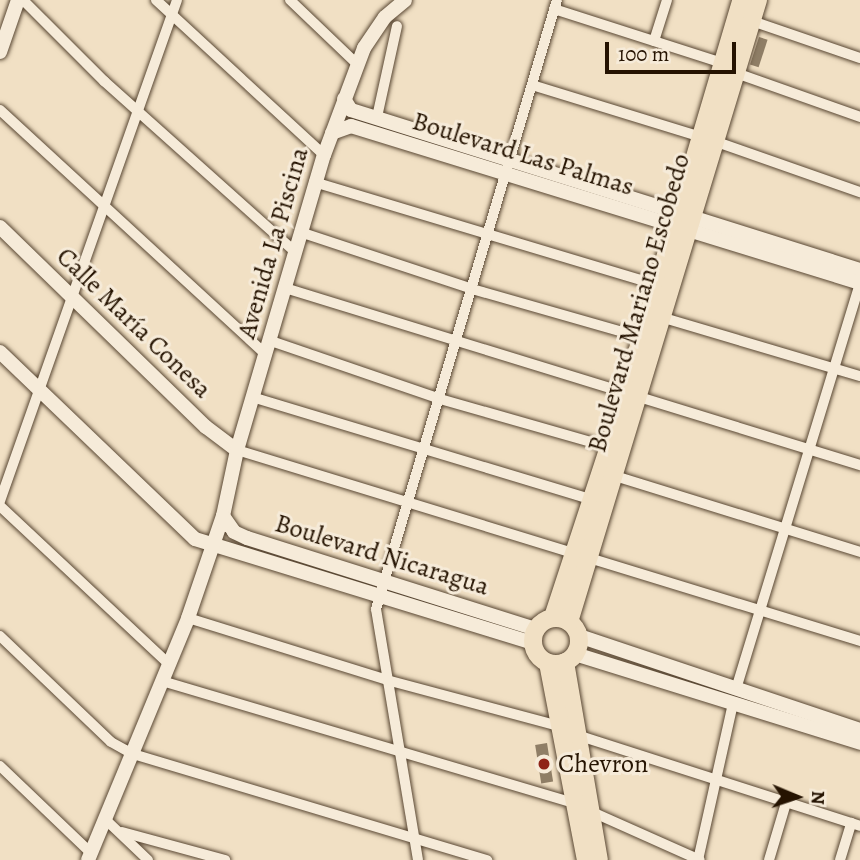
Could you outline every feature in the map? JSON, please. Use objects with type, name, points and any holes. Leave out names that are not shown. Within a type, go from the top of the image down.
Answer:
[{"type":"main road","name":"Boulevard Mariano Escobedo","points":[[563,660],[567,625],[593,500],[609,447],[664,318],[682,222],[729,68],[741,0]]},
{"type":"main road","name":"Boulevard Mariano Escobedo","points":[[729,68],[752,21],[758,0]]},
{"type":"main road","name":"Boulevard Mariano Escobedo","points":[[582,557],[615,476],[632,396],[640,337],[655,284],[682,222]]},
{"type":"main road","points":[[567,625],[534,636],[537,655],[563,660],[570,731],[583,807],[586,860]]},
{"type":"main road","points":[[583,807],[599,860]]},
{"type":"street","points":[[0,52],[21,0],[138,112],[295,252]]},
{"type":"street","points":[[156,0],[324,155]]},
{"type":"street","points":[[0,501],[3,482],[69,295],[105,207],[177,0]]},
{"type":"street","points":[[290,0],[357,64]]},
{"type":"street","name":"Avenida La Piscina","points":[[90,857],[216,545],[227,533],[223,516],[237,450],[314,183],[332,133],[348,104],[357,64],[370,36],[405,0]]},
{"type":"street","points":[[654,41],[667,0]]},
{"type":"street","points":[[418,860],[376,621],[381,588],[457,342],[555,4],[860,117]]},
{"type":"street","points":[[752,21],[860,58]]},
{"type":"street","points":[[377,117],[397,26]]},
{"type":"street","points":[[533,85],[707,139],[860,192]]},
{"type":"street","points":[[332,133],[346,126],[348,104]]},
{"type":"street","name":"Boulevard Las Palmas","points":[[348,104],[377,117],[510,159],[860,283]]},
{"type":"street","points":[[0,110],[105,207],[268,348],[609,447]]},
{"type":"street","name":"Boulevard Las Palmas","points":[[346,126],[506,174],[860,270]]},
{"type":"street","points":[[314,183],[655,284]]},
{"type":"street","name":"Calle María Conesa","points":[[0,227],[206,427],[237,450]]},
{"type":"street","points":[[300,232],[472,289],[640,337]]},
{"type":"street","points":[[162,681],[583,807],[699,860],[735,697],[860,283]]},
{"type":"street","points":[[285,288],[860,465]]},
{"type":"street","points":[[664,318],[860,376]]},
{"type":"street","name":"Boulevard Nicaragua","points":[[0,352],[36,391],[179,528],[195,539],[381,588],[534,636]]},
{"type":"street","points":[[252,397],[593,500]]},
{"type":"street","points":[[237,450],[860,641]]},
{"type":"street","points":[[615,476],[860,552]]},
{"type":"street","points":[[0,506],[169,664]]},
{"type":"street","name":"Boulevard Nicaragua","points":[[223,516],[234,532],[247,538],[381,588]]},
{"type":"street","points":[[188,618],[387,680],[570,731],[855,825],[840,860]]},
{"type":"street","points":[[567,625],[735,697],[860,743]]},
{"type":"street","points":[[0,636],[111,742],[133,754],[487,860]]},
{"type":"street","points":[[563,660],[735,697],[860,730]]},
{"type":"street","points":[[0,766],[90,857]]},
{"type":"street","points":[[769,860],[786,803]]},
{"type":"street","points":[[106,820],[122,832],[148,860]]},
{"type":"street","points":[[122,832],[225,860]]},
{"type":"building","points":[[759,37],[768,40],[759,67],[750,65]]},
{"type":"building","name":"Chevron","points":[[547,743],[553,782],[541,783],[535,745]]},
{"type":"place","name":"Chevron","points":[[544,764]]}]
